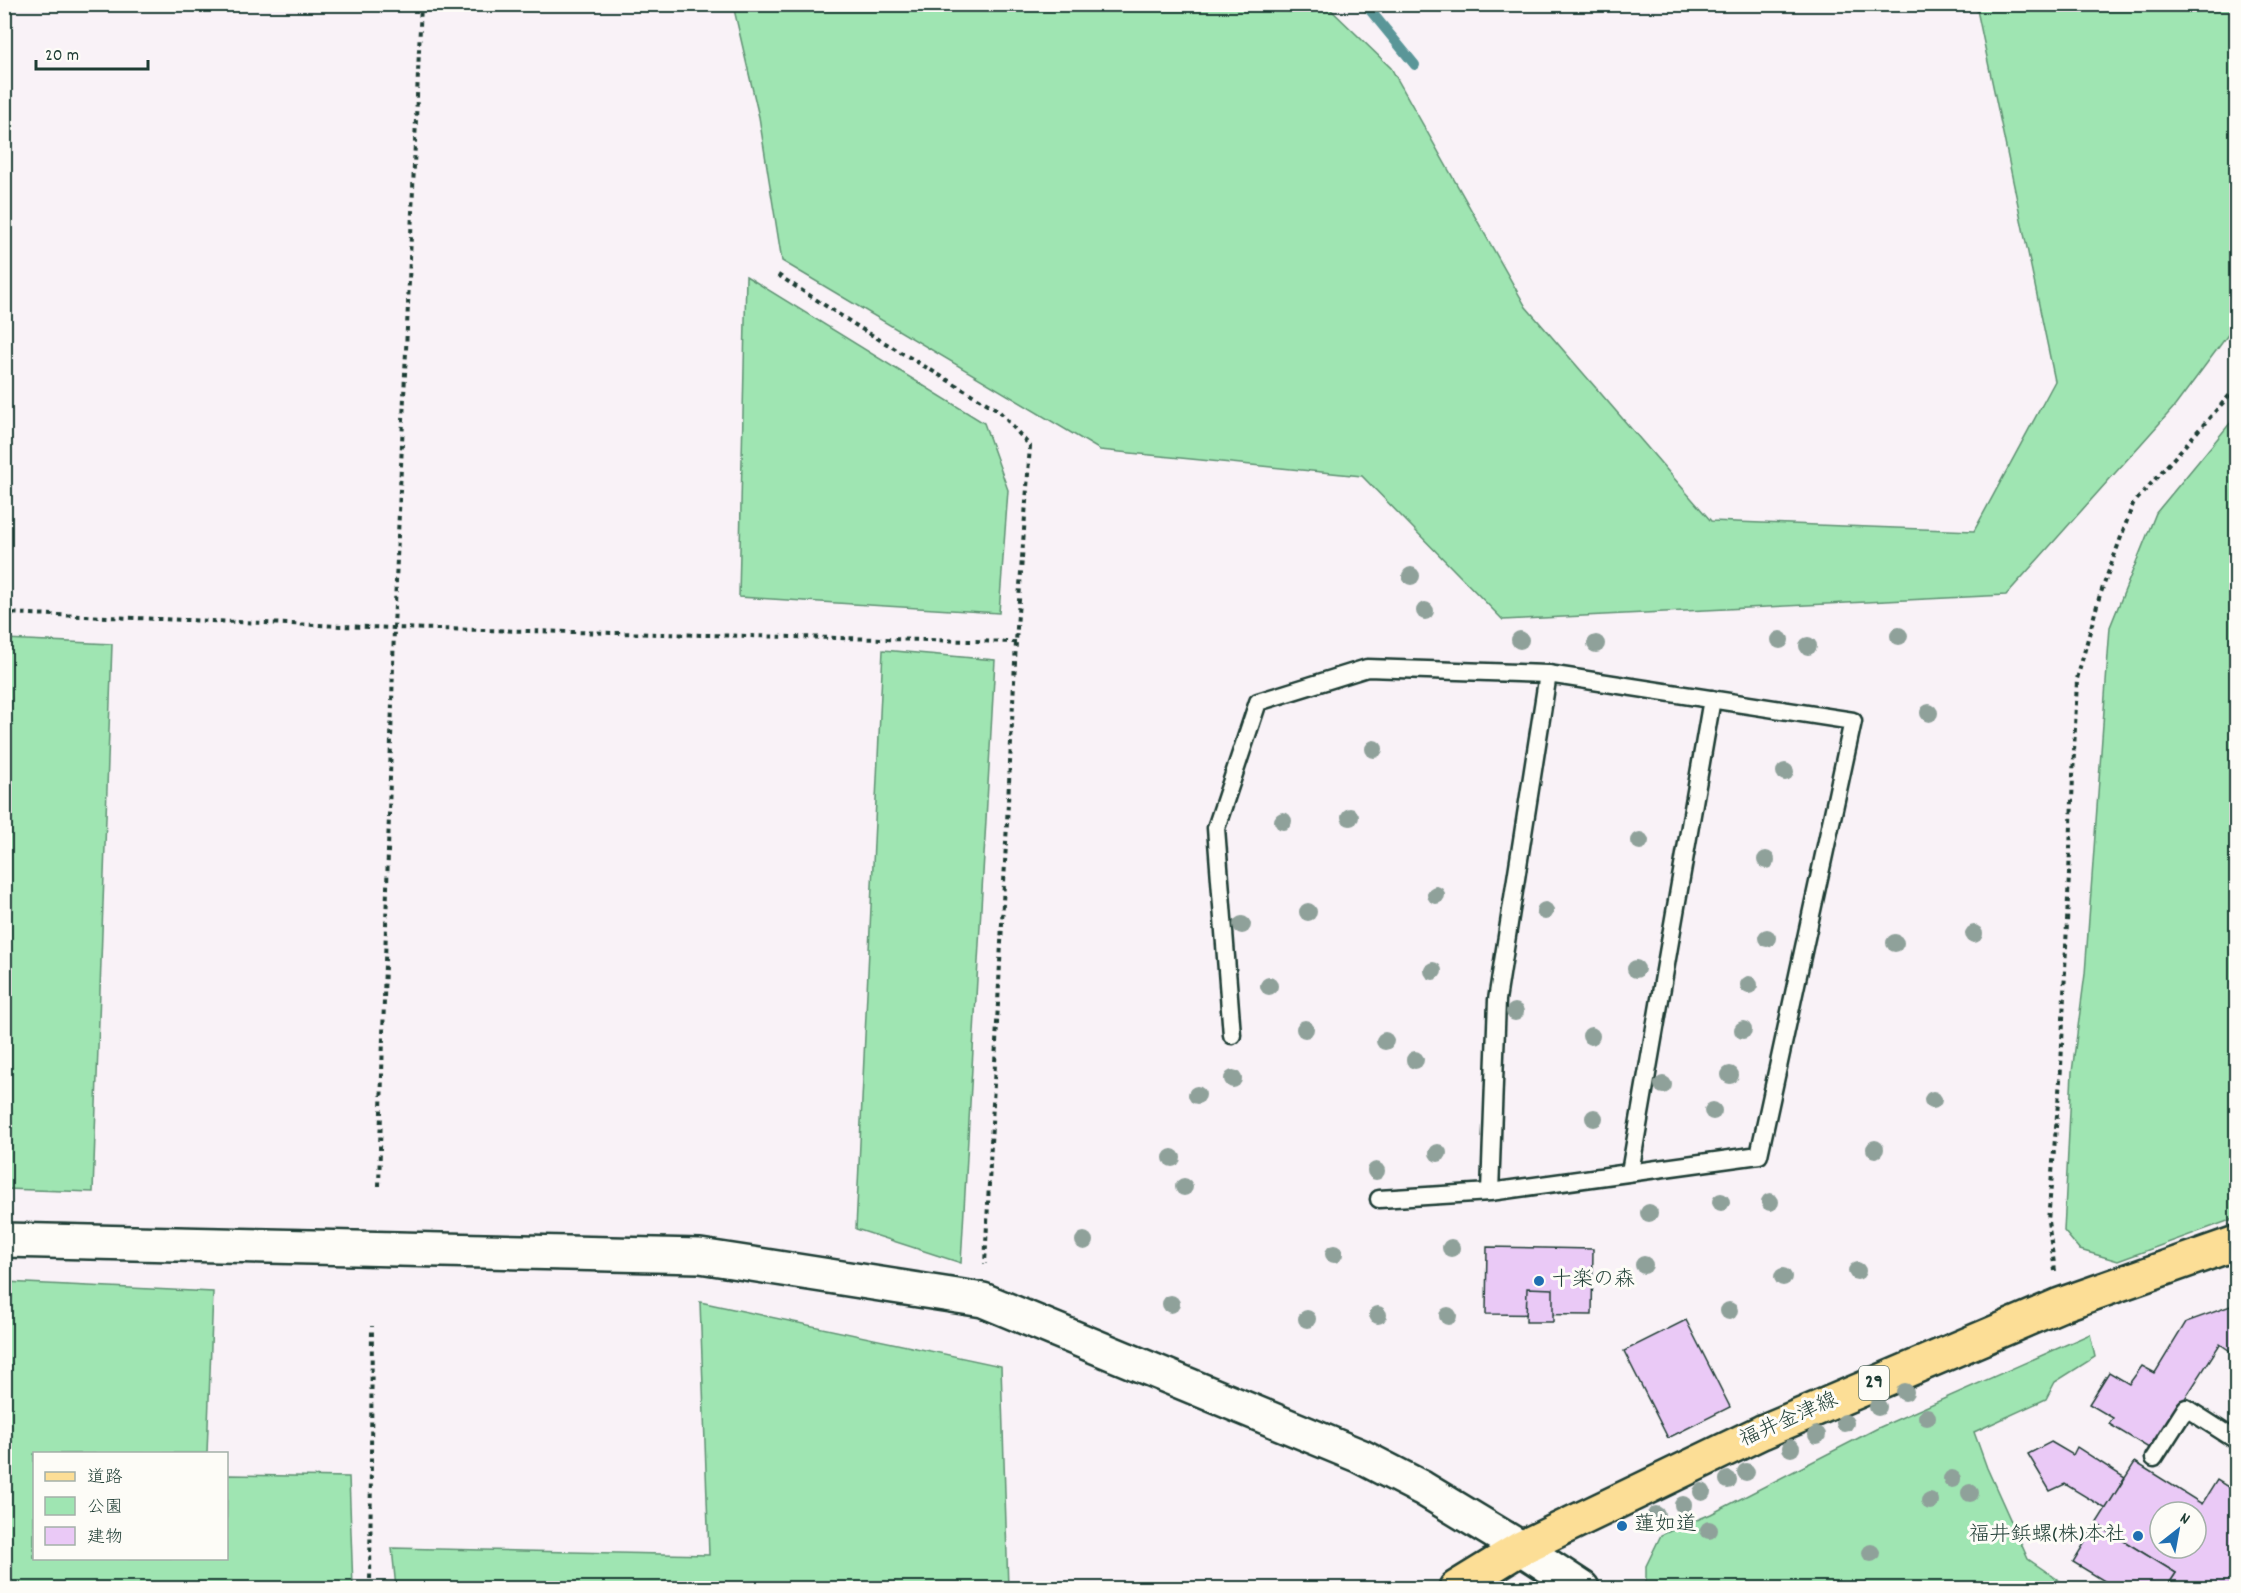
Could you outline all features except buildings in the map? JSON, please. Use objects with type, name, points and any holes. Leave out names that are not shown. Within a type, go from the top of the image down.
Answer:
[{"type":"main road","name":"福井金津線","points":[[1456,1588],[1521,1548],[1762,1432],[2060,1305],[2236,1243]]},
{"type":"street","points":[[4,1240],[700,1256],[983,1300],[1360,1456],[1422,1488],[1582,1588]]},
{"type":"lane","points":[[1232,1035],[1216,828],[1258,702],[1367,668],[1548,674],[1853,721],[1759,1155],[1490,1192],[1379,1199]]},
{"type":"lane","points":[[1490,1192],[1497,1000],[1548,674]]},
{"type":"lane","points":[[1630,1172],[1712,699]]},
{"type":"lane","points":[[2154,1458],[2186,1408],[2236,1440]]},
{"type":"path","points":[[379,1186],[394,628],[421,4]]},
{"type":"path","points":[[778,275],[860,328],[998,410],[1030,446],[1016,642],[983,1300]]},
{"type":"path","points":[[2060,1305],[2048,1221],[2061,1068],[2077,679],[2099,598],[2133,504],[2236,388]]},
{"type":"path","points":[[4,613],[394,628],[1016,642]]},
{"type":"path","points":[[370,1588],[372,1326]]},
{"type":"green space","points":[[733,5],[1326,5],[1391,68],[1526,307],[1711,521],[1974,531],[2055,381],[1976,5],[2236,5],[2236,324],[2175,406],[2006,595],[1503,620],[1362,476],[1100,450],[782,261],[759,117]]},
{"type":"green space","points":[[746,276],[984,423],[1008,490],[999,613],[739,597]]},
{"type":"green space","points":[[2236,416],[2236,1218],[2118,1261],[2080,1250],[2064,1231],[2072,1072],[2085,974],[2110,627],[2156,513]]},
{"type":"green space","points":[[5,639],[112,644],[93,1192],[5,1189]]},
{"type":"green space","points":[[883,650],[995,660],[961,1263],[856,1229]]},
{"type":"green space","points":[[5,1282],[213,1292],[207,1452],[33,1452],[33,1560],[228,1560],[228,1475],[349,1477],[353,1588],[5,1588]]},
{"type":"green space","points":[[700,1302],[1001,1366],[1008,1588],[396,1588],[392,1548],[709,1555]]},
{"type":"green space","points":[[2090,1334],[2095,1357],[2055,1382],[2046,1399],[1974,1432],[1987,1468],[2028,1559],[2070,1588],[1651,1588],[1646,1585],[1646,1566],[1661,1535],[1711,1514],[1878,1428]]},
{"type":"waterway","points":[[1365,4],[1415,65]]},
{"type":"place","name":"十楽の森","points":[[1539,1281]]},
{"type":"place","name":"蓮如道","points":[[1622,1526]]},
{"type":"place","name":"福井鋲螺(株)本社","points":[[2138,1536]]}]
